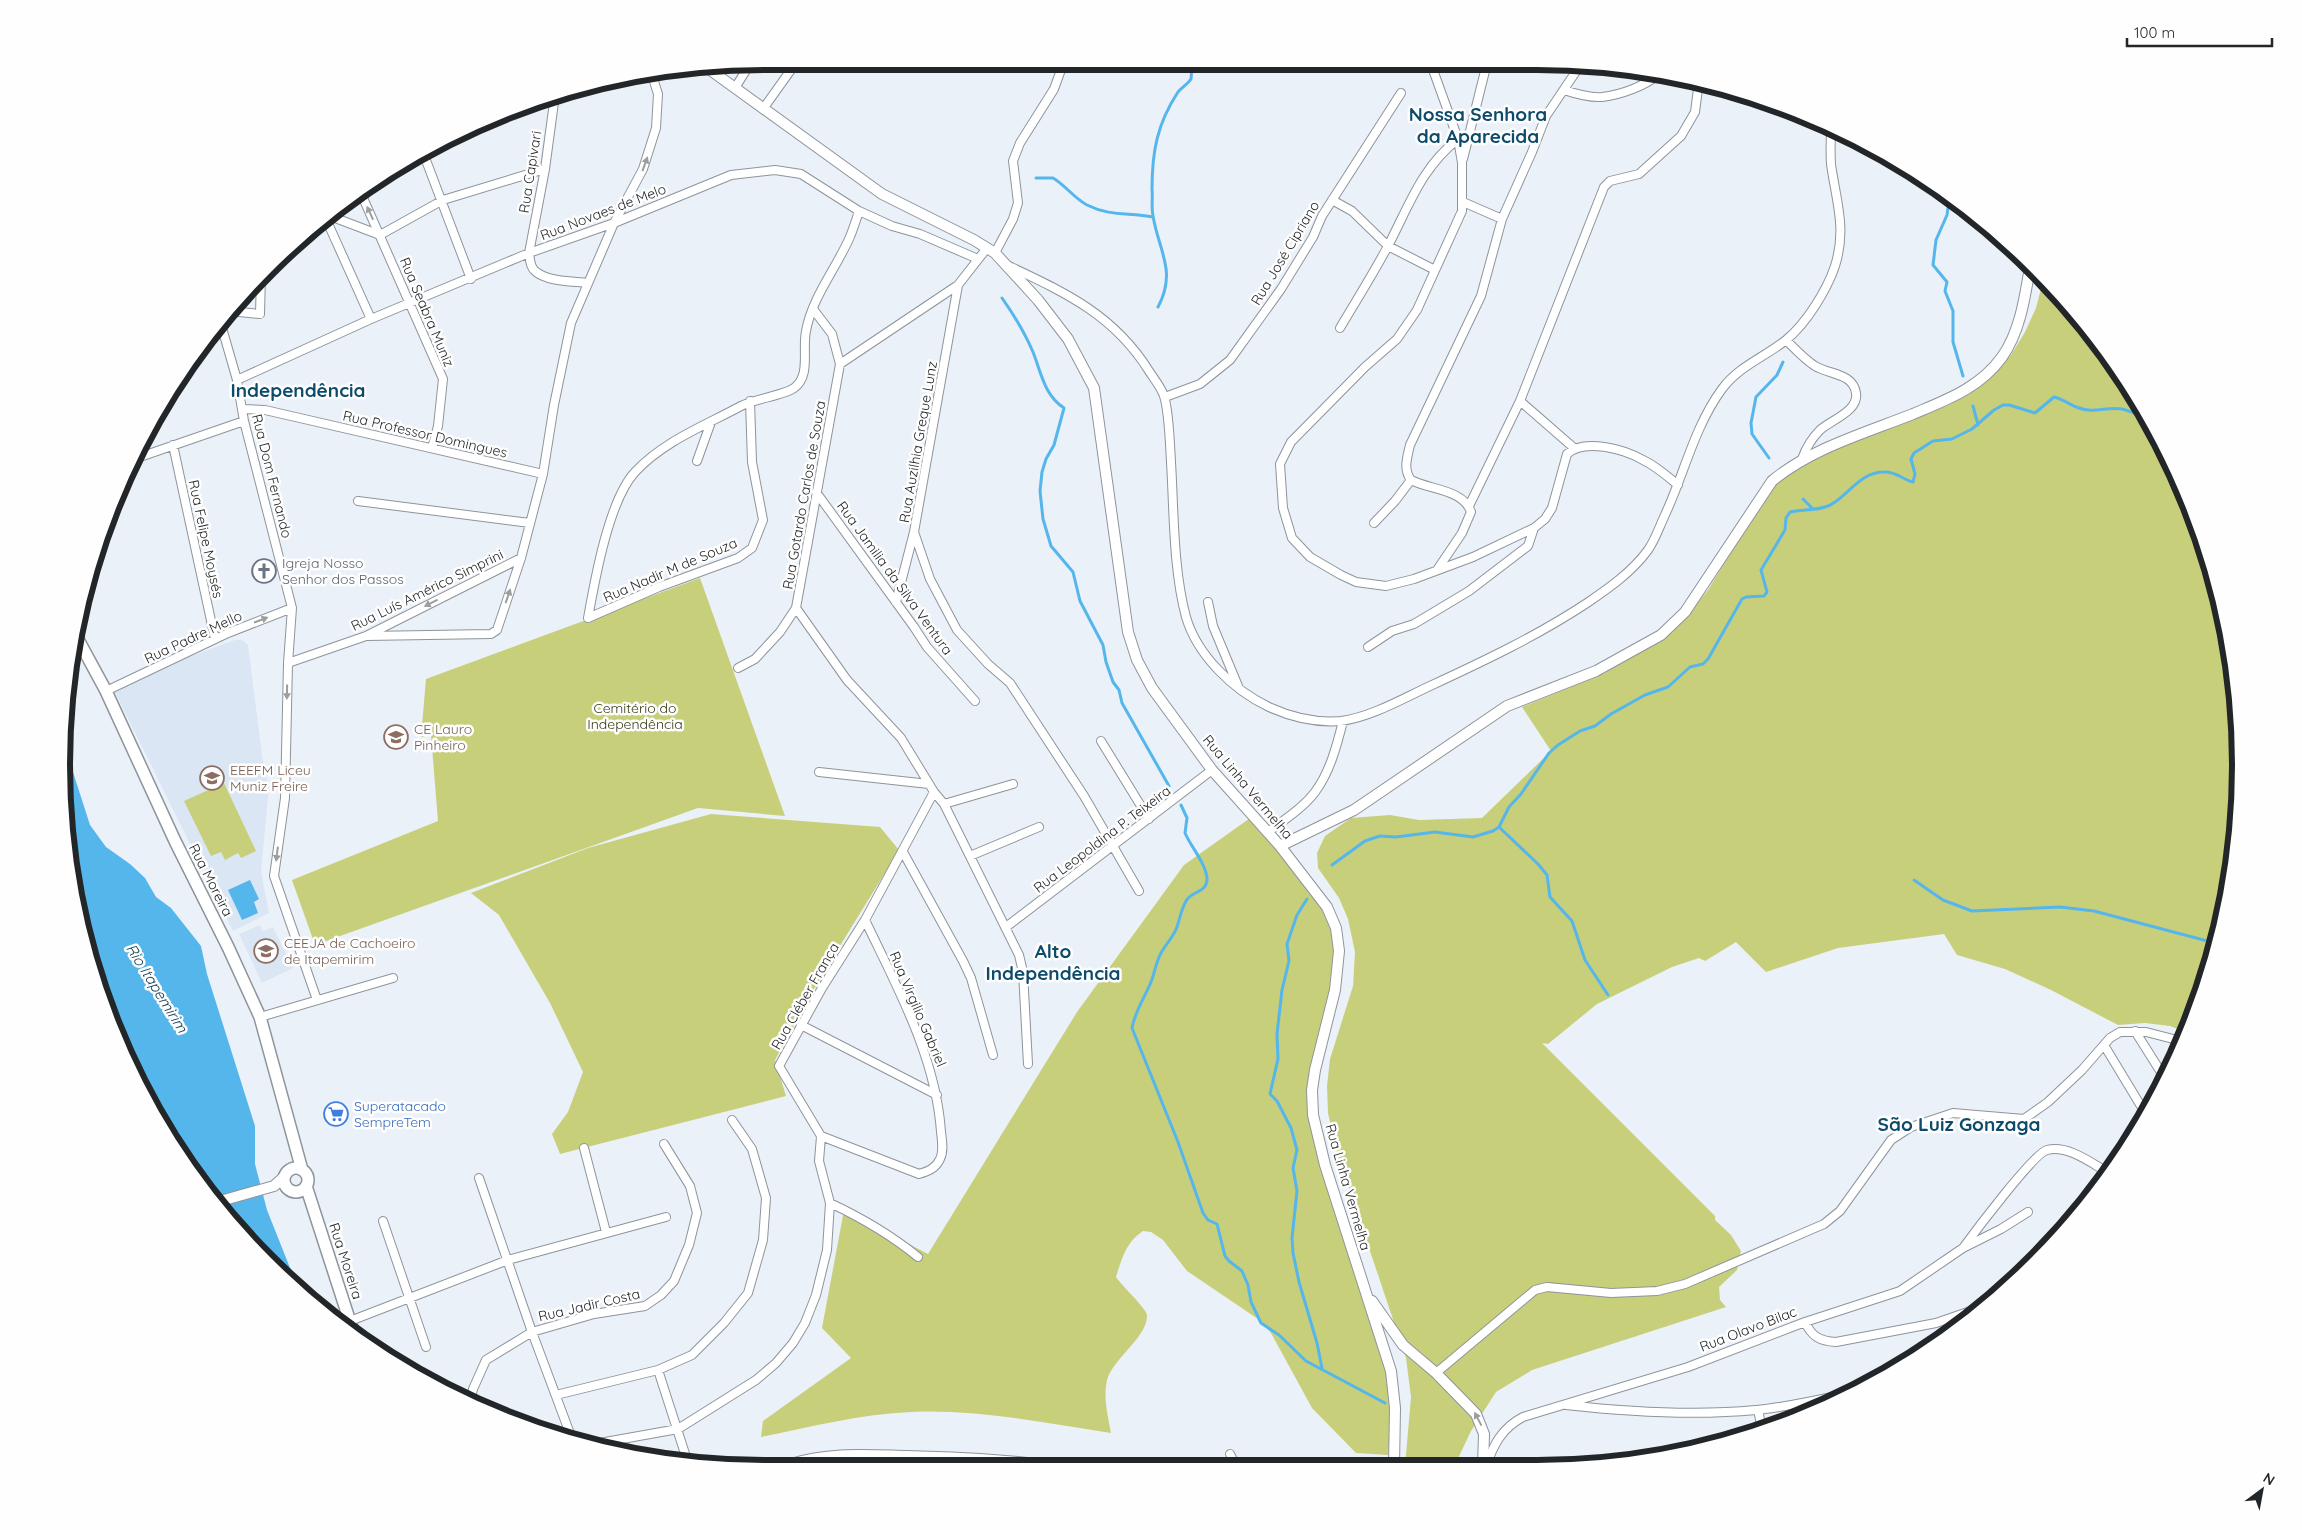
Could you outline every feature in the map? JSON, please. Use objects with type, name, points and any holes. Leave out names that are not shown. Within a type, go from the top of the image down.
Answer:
[{"type":"main road","name":"Rua Moreira","points":[[81,644],[106,691],[174,841],[228,947],[260,1017],[302,1170]]},
{"type":"main road","points":[[297,1150],[284,1180],[291,1190],[314,1209]]},
{"type":"main road","points":[[287,1173],[294,1168],[302,1170],[308,1177],[306,1186],[301,1191],[291,1190]]},
{"type":"main road","name":"Rua Moreira","points":[[306,1186],[350,1322]]},
{"type":"street","points":[[735,88],[746,70]]},
{"type":"street","points":[[763,109],[791,70]]},
{"type":"street","points":[[840,364],[958,285],[978,259],[991,250],[1013,219],[1018,203],[1013,161],[1016,152],[1054,89],[1061,70]]},
{"type":"street","points":[[1433,70],[1458,139],[1462,163],[1463,202],[1458,223],[1417,310],[1397,339],[1365,367],[1291,442],[1280,464],[1283,508],[1292,538],[1310,557],[1341,576],[1356,582],[1386,586],[1473,557],[1534,528],[1545,519],[1552,508],[1567,454],[1574,448],[1588,445],[1616,450],[1643,459],[1678,485]]},
{"type":"street","points":[[1462,163],[1485,70]]},
{"type":"street","points":[[1469,506],[1458,496],[1411,480],[1406,474],[1410,446],[1481,296],[1502,219],[1546,116],[1576,71]]},
{"type":"street","name":"Rua Linha Vermelha","points":[[713,72],[882,194],[991,250],[1007,265],[1068,339],[1094,388],[1128,632],[1137,660],[1152,688],[1212,770],[1280,846],[1327,907],[1336,928],[1339,951],[1335,990],[1315,1070],[1312,1090],[1313,1115],[1325,1165],[1391,1371],[1395,1408],[1394,1460]]},
{"type":"street","points":[[366,636],[494,633],[521,558],[543,474],[554,405],[571,323],[614,223],[643,170],[656,128],[658,94],[653,79]]},
{"type":"street","points":[[1564,90],[1588,96],[1603,97],[1653,80]]},
{"type":"street","points":[[1437,570],[1470,518],[1469,506],[1520,401],[1604,188],[1610,181],[1639,174],[1681,136],[1695,112],[1698,89]]},
{"type":"street","name":"Rua José Cipriano","points":[[1165,397],[1200,384],[1230,360],[1281,289],[1313,237],[1332,200],[1401,93]]},
{"type":"street","name":"Rua Capivari","points":[[529,252],[545,169],[554,103]]},
{"type":"street","points":[[1007,265],[1064,293],[1106,320],[1134,348],[1165,397],[1176,554],[1186,617],[1196,642],[1213,665],[1239,688],[1266,706],[1292,716],[1317,721],[1343,721],[1380,709],[1550,628],[1613,585],[1650,548],[1678,485],[1706,413],[1725,385],[1746,365],[1786,340],[1801,324],[1828,284],[1836,263],[1842,234],[1831,162],[1831,136]]},
{"type":"street","points":[[1340,328],[1388,246],[1421,179],[1442,151],[1458,139]]},
{"type":"street","points":[[425,159],[471,278]]},
{"type":"street","points":[[336,218],[380,235],[442,200],[545,169]]},
{"type":"street","name":"Rua Novaes de Melo","points":[[237,380],[371,319],[529,252],[614,223],[731,175],[775,170],[801,174],[859,211],[892,226],[920,234],[978,259]]},
{"type":"street","name":"Rua Seabra Muniz","points":[[363,198],[443,379],[438,426],[432,448]]},
{"type":"street","points":[[1332,200],[1352,211],[1388,246],[1435,270]]},
{"type":"street","points":[[1463,202],[1502,219]]},
{"type":"street","points":[[697,461],[711,422],[750,402],[794,389],[804,376],[806,332],[813,309],[850,238],[859,211]]},
{"type":"street","points":[[329,225],[371,319]]},
{"type":"street","points":[[529,252],[531,264],[535,271],[549,278],[588,283]]},
{"type":"street","points":[[1280,846],[1354,810],[1395,784],[1488,717],[1507,706],[1596,671],[1661,635],[1685,612],[1772,481],[1802,459],[1953,398],[1990,373],[2003,356],[2014,332],[2021,312],[2028,275]]},
{"type":"street","name":"Rua Auzilhia Greque Lunz","points":[[896,602],[914,532],[958,285]]},
{"type":"street","points":[[238,312],[260,314],[260,288]]},
{"type":"street","name":"Rua Gotardo Carlos de Souza","points":[[738,668],[756,659],[780,632],[796,608],[840,364],[832,334],[813,309]]},
{"type":"street","name":"Rua Dom Fernando","points":[[223,331],[237,380],[244,421],[292,608],[288,663],[285,798],[274,876],[317,1000]]},
{"type":"street","points":[[1786,340],[1815,366],[1849,379],[1855,385],[1857,398],[1852,407],[1820,431],[1806,449],[1802,459]]},
{"type":"street","points":[[1520,401],[1574,448]]},
{"type":"street","name":"Rua Nadir M de Souza","points":[[711,422],[663,448],[634,473],[620,499],[598,559],[588,618],[659,587],[738,558],[752,548],[757,540],[763,520],[752,462],[750,402]]},
{"type":"street","name":"Rua Professor Domingues","points":[[242,409],[265,410],[543,474]]},
{"type":"street","points":[[143,455],[244,421]]},
{"type":"street","name":"Rua Felipe Moysés","points":[[173,444],[216,639]]},
{"type":"street","points":[[1374,523],[1395,501],[1411,480]]},
{"type":"street","name":"Rua Jamilia da Silva Ventura","points":[[816,492],[927,648],[975,701]]},
{"type":"street","points":[[358,501],[530,522]]},
{"type":"street","points":[[1368,647],[1392,631],[1414,624],[1469,591],[1528,546],[1534,528]]},
{"type":"street","points":[[914,532],[930,579],[957,630],[988,664],[1010,683],[1084,796],[1139,891]]},
{"type":"street","name":"Rua Luís Américo Simprini","points":[[288,663],[366,636],[521,558]]},
{"type":"street","points":[[1208,602],[1213,626],[1239,688]]},
{"type":"street","name":"Rua Padre Mello","points":[[106,691],[216,639],[292,608]]},
{"type":"street","points":[[796,608],[847,680],[900,738],[934,792],[944,804],[1019,955],[1024,972],[1028,1064]]},
{"type":"street","points":[[1268,832],[1304,804],[1315,792],[1332,757],[1343,721]]},
{"type":"street","points":[[1100,741],[1149,819]]},
{"type":"street","name":"Rua Leopoldina P. Teixeira","points":[[1006,928],[1212,770]]},
{"type":"street","points":[[819,772],[929,784]]},
{"type":"street","points":[[944,804],[1013,784]]},
{"type":"street","name":"Rua Cléber França","points":[[820,1136],[779,1066],[822,988],[866,920],[887,877],[903,852],[934,792]]},
{"type":"street","points":[[970,856],[1039,827]]},
{"type":"street","points":[[903,852],[971,978],[993,1055]]},
{"type":"street","name":"Rua Virgilio Gabriel","points":[[820,1136],[919,1174],[934,1167],[941,1158],[943,1150],[937,1094],[908,1012],[866,920]]},
{"type":"street","points":[[260,1017],[393,978]]},
{"type":"street","points":[[801,1025],[937,1094]]},
{"type":"street","points":[[2135,1031],[2160,1071]]},
{"type":"street","points":[[1436,1373],[1535,1290],[1547,1287],[1611,1292],[1657,1291],[1685,1284],[1824,1224],[1840,1212],[1891,1140],[1911,1127],[1953,1113],[2024,1119],[2048,1102],[2114,1035],[2135,1031],[2175,1040]]},
{"type":"street","points":[[2104,1045],[2142,1107]]},
{"type":"street","points":[[556,1395],[658,1370],[692,1355],[724,1323],[748,1293],[763,1240],[766,1198],[752,1149],[732,1120]]},
{"type":"street","points":[[607,1442],[678,1429],[756,1380],[776,1363],[793,1343],[805,1322],[816,1295],[827,1250],[830,1203],[819,1161],[820,1136]]},
{"type":"street","name":"Rua Jadir Costa","points":[[471,1394],[472,1388],[486,1360],[532,1332],[594,1314],[645,1306],[661,1295],[674,1281],[689,1245],[697,1213],[690,1186],[664,1144]]},
{"type":"street","points":[[584,1148],[606,1232]]},
{"type":"street","points":[[1963,1248],[2027,1167],[2042,1151],[2065,1150],[2102,1169]]},
{"type":"street","points":[[271,1187],[287,1173]]},
{"type":"street","points":[[478,1178],[569,1431]]},
{"type":"street","points":[[224,1200],[271,1187],[291,1190]]},
{"type":"street","points":[[830,1203],[861,1217],[903,1244],[918,1257]]},
{"type":"street","name":"Rua Olavo Bilac","points":[[1487,1460],[1494,1446],[1512,1422],[1560,1405],[1688,1367],[1805,1322],[1900,1291],[1963,1248],[2002,1229],[2028,1212]]},
{"type":"street","points":[[353,1324],[410,1298],[508,1260],[666,1217]]},
{"type":"street","points":[[383,1221],[426,1348]]},
{"type":"street","name":"Rua Olavo Bilac","points":[[1363,1288],[1403,1345],[1436,1373],[1476,1414],[1484,1434],[1484,1460]]},
{"type":"street","points":[[1805,1322],[1814,1336],[1825,1342],[1836,1342],[1936,1323],[1963,1314]]},
{"type":"street","points":[[658,1370],[686,1455]]},
{"type":"street","points":[[1560,1405],[1595,1409],[1676,1413],[1758,1410],[1823,1398]]},
{"type":"street","points":[[1758,1410],[1761,1423]]},
{"type":"street","points":[[802,1460],[856,1454],[960,1456],[1021,1460]]},
{"type":"street","points":[[1230,1454],[1233,1460]]},
{"type":"shaded area","name":"EEEFM Liceu Muniz Freire","points":[[235,640],[242,640],[248,645],[264,770],[269,786],[261,872],[269,913],[233,931],[115,692],[186,658]]},
{"type":"shaded area","name":"CEEJA de Cachoeiro de Itapemirim","points":[[260,925],[263,931],[273,927],[293,968],[262,983],[239,934]]},
{"type":"green space","points":[[2041,288],[2060,307],[2088,342],[2115,379],[2139,418],[2179,499],[2195,542],[2219,629],[2231,720],[2231,810],[2219,901],[2195,988],[2179,1030],[2170,1026],[2145,1023],[2118,1025],[2051,990],[2005,969],[1957,955],[1944,934],[1838,948],[1766,972],[1736,942],[1705,961],[1699,958],[1672,967],[1597,1004],[1548,1044],[1542,1043],[1715,1216],[1715,1220],[1731,1235],[1741,1251],[1737,1270],[1719,1287],[1720,1300],[1726,1307],[1532,1370],[1496,1392],[1471,1431],[1457,1460],[1406,1460],[1411,1397],[1406,1358],[1337,1153],[1328,1113],[1327,1086],[1330,1059],[1353,986],[1355,952],[1348,919],[1339,898],[1318,868],[1317,853],[1325,836],[1351,818],[1390,815],[1419,820],[1482,818],[1551,751],[1522,707],[1605,673],[1689,613],[1708,590],[1771,486],[1814,457],[1949,405],[1983,383],[2011,355],[2025,332],[2036,308]]},
{"type":"green space","name":"Cemitério do Independência","points":[[700,578],[785,816],[698,808],[315,945],[292,880],[438,821],[431,735],[421,737],[426,679]]},
{"type":"green space","points":[[224,783],[256,851],[241,858],[238,853],[225,860],[221,852],[211,856],[184,801]]},
{"type":"green space","points":[[711,814],[880,827],[899,850],[822,975],[775,1060],[786,1096],[560,1154],[552,1134],[568,1112],[583,1072],[550,1003],[499,915],[471,893],[588,848]]},
{"type":"green space","points":[[1253,816],[1319,899],[1335,939],[1334,992],[1313,1055],[1310,1099],[1394,1396],[1388,1455],[1356,1453],[1312,1408],[1271,1333],[1261,1321],[1187,1271],[1163,1240],[1151,1232],[1143,1231],[1129,1245],[1116,1277],[1143,1307],[1147,1315],[1142,1331],[1110,1372],[1107,1380],[1107,1414],[1111,1433],[986,1415],[911,1412],[873,1415],[761,1437],[763,1421],[851,1358],[822,1328],[844,1210],[928,1254],[1077,1012],[1184,865]]},
{"type":"water","name":"Rio Itapemirim","points":[[70,763],[90,825],[106,847],[130,864],[145,878],[156,897],[171,908],[201,946],[207,974],[255,1126],[255,1164],[267,1210],[292,1274],[242,1223],[187,1151],[163,1112],[123,1031],[107,988],[83,901],[71,810]]},
{"type":"water","points":[[250,880],[259,899],[254,902],[258,913],[242,920],[228,890]]},
{"type":"waterway","points":[[1158,307],[1166,283],[1166,272],[1152,213],[1153,163],[1157,139],[1165,115],[1178,92],[1191,79],[1192,70]]},
{"type":"waterway","points":[[1036,178],[1053,178],[1082,202],[1096,209],[1112,213],[1153,217]]},
{"type":"waterway","points":[[1909,178],[1916,183]]},
{"type":"waterway","points":[[1948,206],[1947,215],[1936,240],[1933,265],[1947,282],[1945,291],[1953,311],[1953,342],[1963,376]]},
{"type":"waterway","points":[[1002,298],[1026,338],[1048,390],[1057,403],[1064,408],[1054,445],[1046,459],[1042,472],[1040,491],[1043,519],[1051,546],[1073,572],[1080,601],[1103,645],[1106,662],[1113,682],[1119,690],[1122,703],[1169,786]]},
{"type":"waterway","points":[[1769,458],[1752,434],[1751,423],[1756,397],[1777,375],[1783,362]]},
{"type":"waterway","points":[[1332,865],[1365,841],[1380,836],[1396,837],[1435,832],[1473,837],[1493,831],[1499,827],[1509,807],[1521,794],[1549,753],[1558,745],[1580,731],[1595,726],[1611,714],[1645,695],[1668,687],[1690,667],[1703,664],[1708,659],[1742,599],[1764,596],[1767,592],[1761,570],[1785,530],[1786,518],[1790,512],[1828,506],[1862,479],[1876,473],[1888,472],[1913,482],[1915,474],[1911,459],[1914,453],[1933,441],[1952,439],[1972,429],[1994,410],[2003,405],[2035,413],[2054,397],[2084,410],[2117,408],[2136,413]]},
{"type":"waterway","points":[[1973,406],[1978,425]]},
{"type":"waterway","points":[[1803,499],[1812,508]]},
{"type":"waterway","points":[[1181,805],[1187,818],[1185,833],[1204,866],[1207,883],[1205,887],[1186,901],[1176,930],[1159,956],[1151,982],[1132,1028],[1178,1142],[1203,1213],[1208,1220],[1217,1224],[1225,1256],[1242,1271],[1248,1285],[1251,1302],[1261,1323],[1279,1335],[1306,1361],[1385,1403]]},
{"type":"waterway","points":[[1499,827],[1547,875],[1550,897],[1572,921],[1585,960],[1608,995]]},
{"type":"waterway","points":[[1914,880],[1943,900],[1972,911],[2060,907],[2094,911],[2209,941]]},
{"type":"waterway","points":[[1307,899],[1297,915],[1287,944],[1289,961],[1282,990],[1277,1034],[1278,1059],[1270,1094],[1277,1101],[1291,1128],[1297,1150],[1293,1168],[1297,1191],[1292,1238],[1293,1253],[1322,1368]]},
{"type":"place","name":"Igreja Nosso Senhor dos Passos","points":[[264,571]]},
{"type":"place","name":"CE Lauro Pinheiro","points":[[396,737]]},
{"type":"place","name":"EEEFM Liceu Muniz Freire","points":[[212,778]]},
{"type":"place","name":"CEEJA de Cachoeiro de Itapemirim","points":[[266,951]]},
{"type":"place","name":"Superatacado SempreTem","points":[[336,1114]]},
{"type":"district","name":"Nossa Senhora da Aparecida","points":[[1478,125]]},
{"type":"district","name":"Independência","points":[[298,390]]},
{"type":"district","name":"Alto Independência","points":[[1053,962]]},
{"type":"district","name":"São Luiz Gonzaga","points":[[1959,1124]]}]
